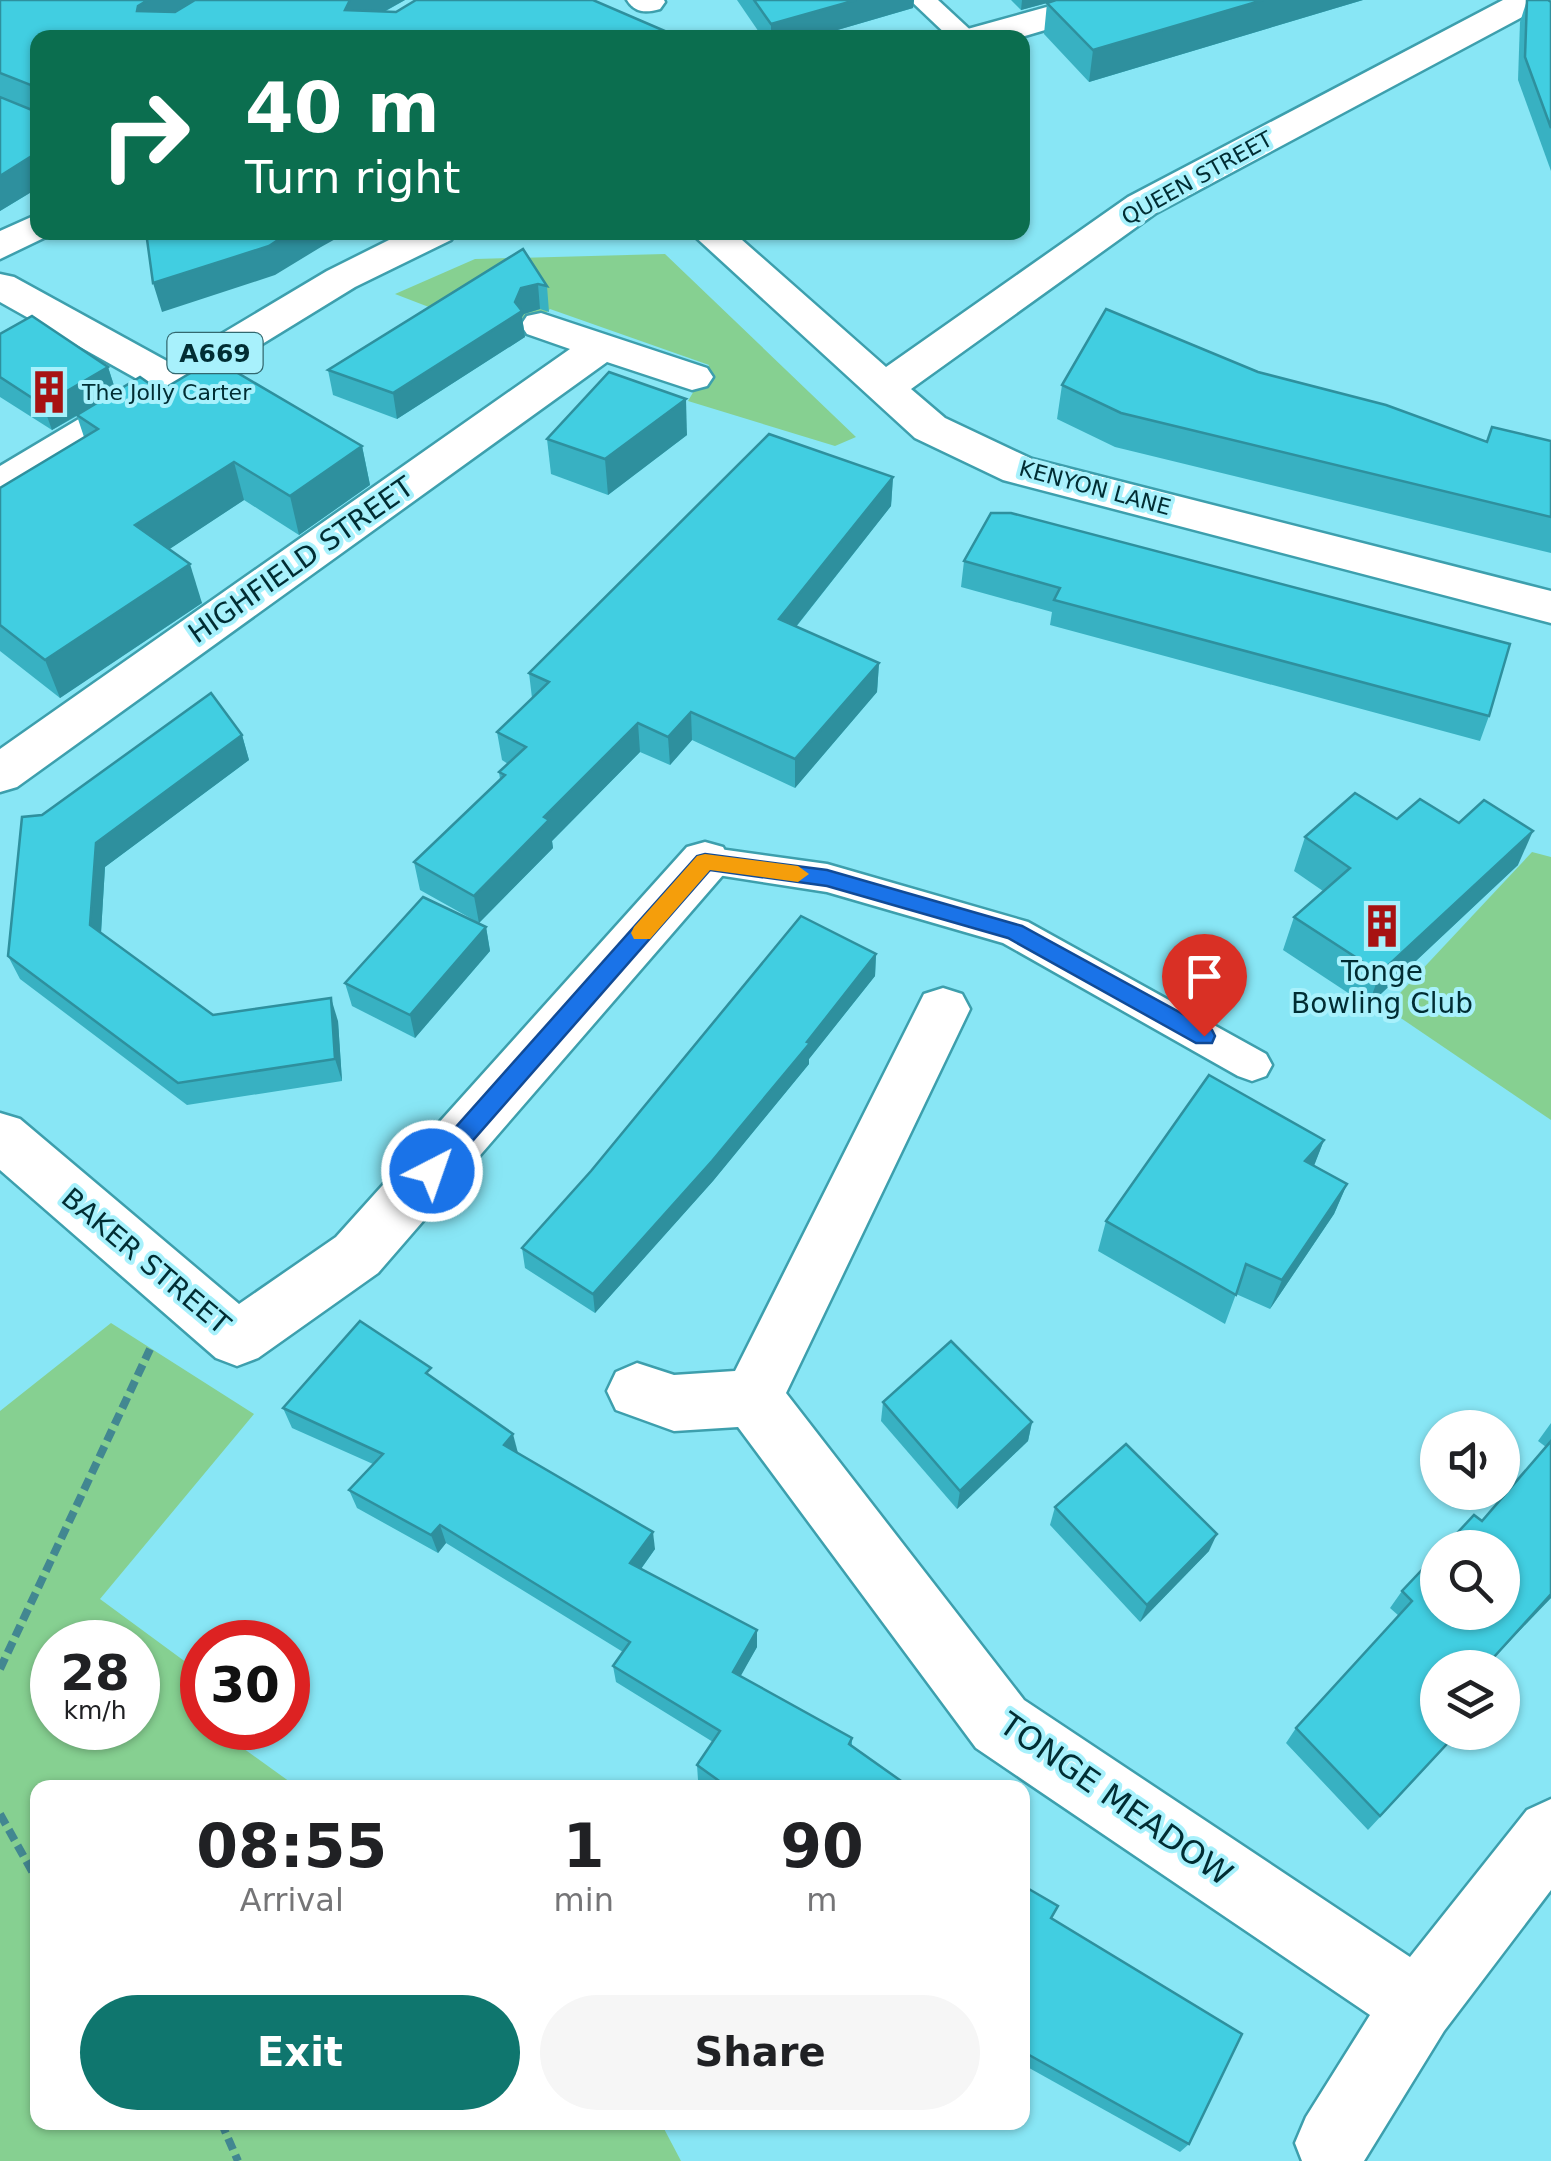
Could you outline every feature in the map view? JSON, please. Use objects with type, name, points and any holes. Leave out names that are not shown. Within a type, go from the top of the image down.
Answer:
[{"type":"street","points":[[1006,30],[1111,0]]},
{"type":"street","name":"QUEEN STREET","points":[[884,388],[1142,205],[1530,0]]},
{"type":"street","points":[[0,246],[30,230]]},
{"type":"street","name":"A669","points":[[0,485],[341,279],[421,240]]},
{"type":"street","name":"KENYON LANE","points":[[718,240],[930,428],[1018,470],[1551,607]]},
{"type":"street","points":[[0,286],[170,380]]},
{"type":"street","points":[[541,325],[692,377]]},
{"type":"street","name":"HIGHFIELD STREET","points":[[0,774],[602,346]]},
{"type":"street","name":"BAKER STREET","points":[[0,1136],[237,1339],[357,1255],[705,862]]},
{"type":"street","points":[[637,1391],[674,1403],[753,1398],[943,1009]]},
{"type":"street","name":"TONGE MEADOW","points":[[753,1398],[1000,1724],[1418,2005]]},
{"type":"street","points":[[1332,2143],[1418,2005],[1551,1834]]},
{"type":"lane","points":[[924,0],[957,30]]},
{"type":"lane","points":[[705,862],[827,878],[1015,932],[1252,1065]]},
{"type":"path","points":[[0,1669],[177,1288]]},
{"type":"path","points":[[0,1814],[30,1868]]},
{"type":"path","points":[[224,2130],[238,2161]]},
{"type":"green space","points":[[665,254],[856,437],[835,446],[688,401],[709,365],[550,309],[517,341],[395,294],[475,259]]},
{"type":"green space","points":[[1532,852],[1551,857],[1551,1120],[1386,1008]]},
{"type":"green space","points":[[111,1323],[254,1414],[100,1599],[129,1620],[30,1620],[30,1750],[160,1750],[160,1643],[180,1658],[180,1750],[246,1750],[287,1780],[30,1780],[30,2130],[665,2130],[681,2161],[0,2161],[0,1411]]},
{"type":"building","points":[[0,0],[148,0],[137,11],[175,12],[195,0],[350,0],[345,10],[396,12],[416,0],[593,0],[662,30],[30,30],[30,85],[0,73]]},
{"type":"building","points":[[754,0],[856,0],[771,24]]},
{"type":"building","points":[[1263,0],[1093,50],[1047,3]]},
{"type":"building","points":[[1527,0],[1551,2],[1551,128],[1525,57]]},
{"type":"building","points":[[0,97],[30,109],[30,157],[0,176]]},
{"type":"building","points":[[147,240],[278,240],[269,246],[153,283]]},
{"type":"building","points":[[523,249],[547,286],[521,288],[515,302],[522,311],[393,393],[328,370]]},
{"type":"building","points":[[1106,309],[1258,372],[1386,405],[1487,442],[1492,427],[1551,441],[1551,517],[1121,413],[1062,385]]},
{"type":"building","points":[[32,316],[108,367],[43,405],[0,377],[0,334]]},
{"type":"building","points":[[214,359],[362,446],[290,496],[234,462],[135,525],[190,564],[45,660],[0,625],[0,488],[98,429],[77,415],[140,377],[160,391]]},
{"type":"building","points":[[609,372],[686,399],[605,459],[547,439]]},
{"type":"building","points":[[769,434],[893,477],[779,619],[879,663],[795,759],[691,712],[668,737],[638,723],[544,817],[549,820],[474,896],[414,862],[505,775],[499,772],[526,747],[497,732],[549,682],[529,673]]},
{"type":"building","points":[[991,513],[1011,513],[1510,644],[1489,716],[1054,600],[1060,588],[964,561]]},
{"type":"building","points":[[211,693],[242,735],[96,843],[90,925],[213,1015],[331,998],[335,1059],[178,1083],[8,956],[22,817],[42,815]]},
{"type":"building","points":[[1355,793],[1397,819],[1420,799],[1459,823],[1484,800],[1533,831],[1380,973],[1294,917],[1350,868],[1305,837]]},
{"type":"building","points":[[423,897],[486,927],[410,1015],[345,983]]},
{"type":"building","points":[[801,916],[876,954],[807,1042],[810,1043],[712,1161],[593,1294],[522,1248],[591,1171]]},
{"type":"building","points":[[1209,1075],[1324,1140],[1305,1161],[1347,1184],[1282,1280],[1246,1264],[1236,1295],[1106,1221]]},
{"type":"building","points":[[360,1321],[431,1368],[426,1373],[513,1434],[504,1445],[653,1532],[630,1563],[757,1630],[733,1672],[852,1738],[849,1744],[900,1780],[718,1780],[697,1765],[720,1731],[613,1666],[630,1642],[440,1525],[431,1535],[349,1490],[383,1454],[283,1408]]},
{"type":"building","points":[[951,1341],[1032,1422],[960,1491],[883,1402]]},
{"type":"building","points":[[1551,1441],[1551,1594],[1520,1628],[1520,1530],[1460,1530],[1474,1515],[1482,1521],[1491,1510],[1520,1510],[1520,1477]]},
{"type":"building","points":[[1126,1444],[1217,1534],[1147,1605],[1055,1507]]},
{"type":"building","points":[[1420,1572],[1420,1630],[1518,1630],[1500,1650],[1420,1650],[1420,1750],[1441,1750],[1380,1816],[1296,1728],[1412,1601],[1402,1591]]},
{"type":"building","points":[[1030,1890],[1058,1906],[1051,1918],[1242,2034],[1189,2144],[1030,2055]]},
{"type":"slow traffic","points":[[642,933],[705,862],[798,874]]},
{"type":"place","name":"The Jolly Carter","points":[[49,392]]},
{"type":"place","name":"Tonge Bowling Club","points":[[1382,926]]},
{"type":"route","points":[[432,1171],[705,862],[827,878],[1015,932],[1204,1036]]}]
